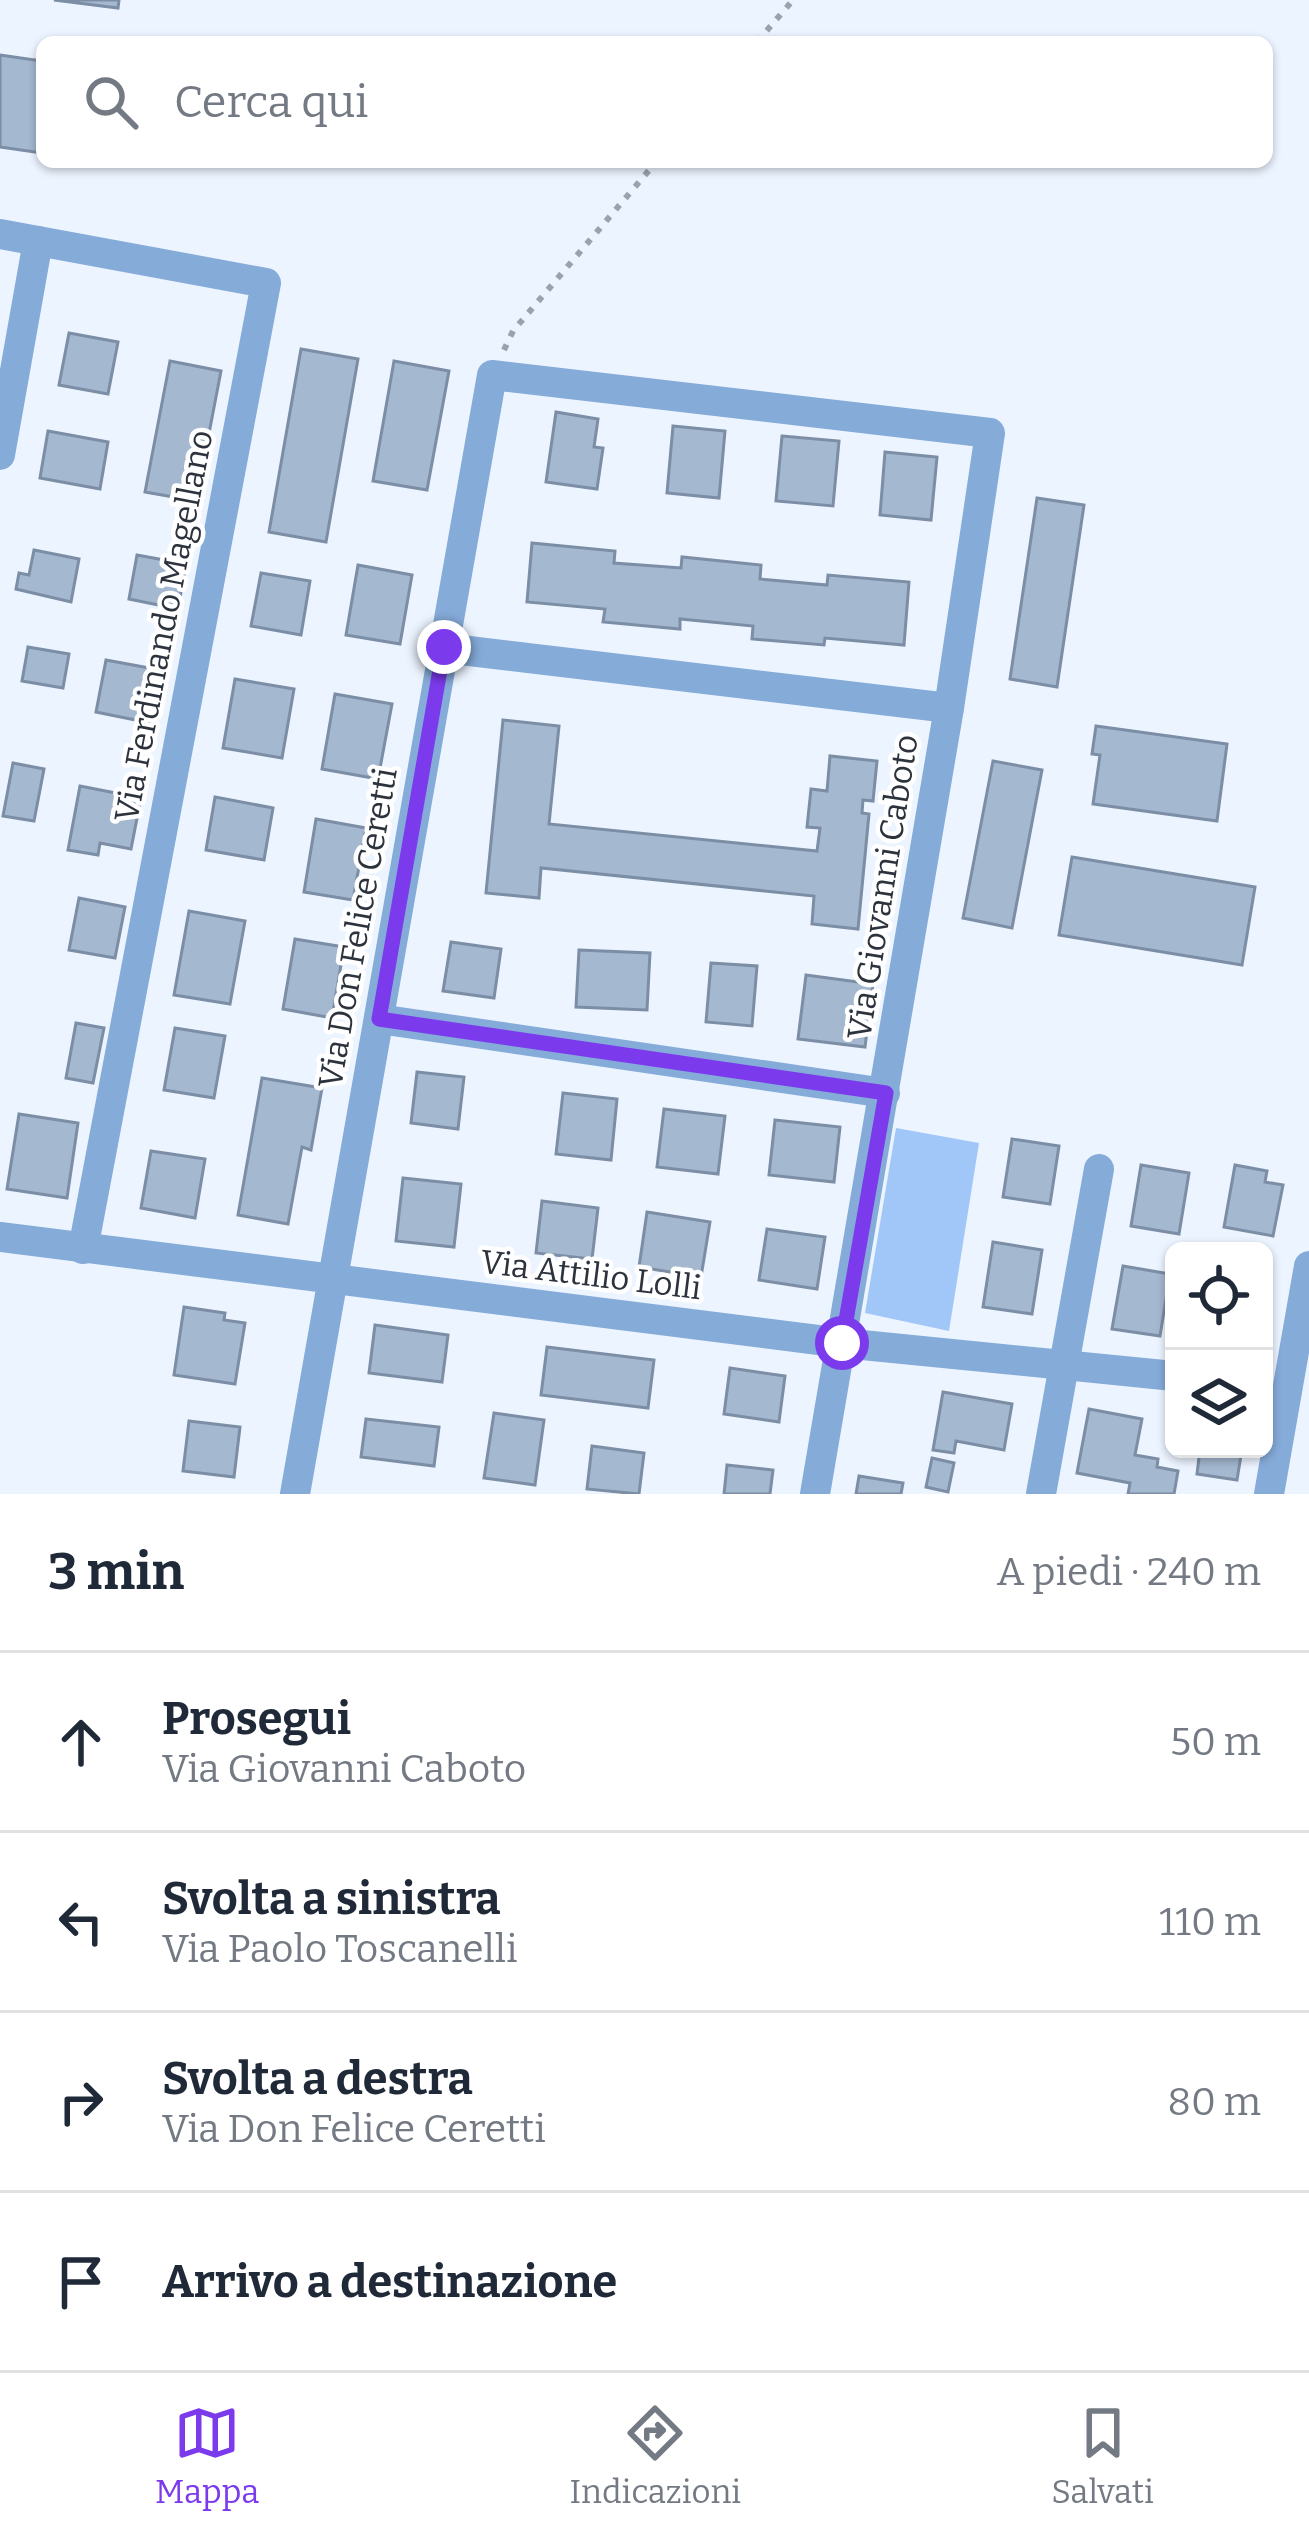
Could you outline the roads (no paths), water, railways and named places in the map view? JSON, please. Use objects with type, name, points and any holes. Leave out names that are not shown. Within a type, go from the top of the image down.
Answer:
[{"type":"street","name":"Via Ferdinando Magellano","points":[[0,234],[266,283],[82,1249]]},
{"type":"street","points":[[0,454],[38,241]]},
{"type":"street","name":"Via Don Felice Ceretti","points":[[296,1494],[492,375],[990,433]]},
{"type":"street","name":"Via Giovanni Caboto","points":[[815,1494],[950,708],[990,433]]},
{"type":"street","points":[[444,647],[950,708]]},
{"type":"street","points":[[379,1019],[886,1093]]},
{"type":"street","points":[[1041,1494],[1099,1169]]},
{"type":"street","name":"Via Attilio Lolli","points":[[0,1237],[842,1343],[1165,1375]]},
{"type":"street","points":[[1269,1494],[1309,1267]]}]
